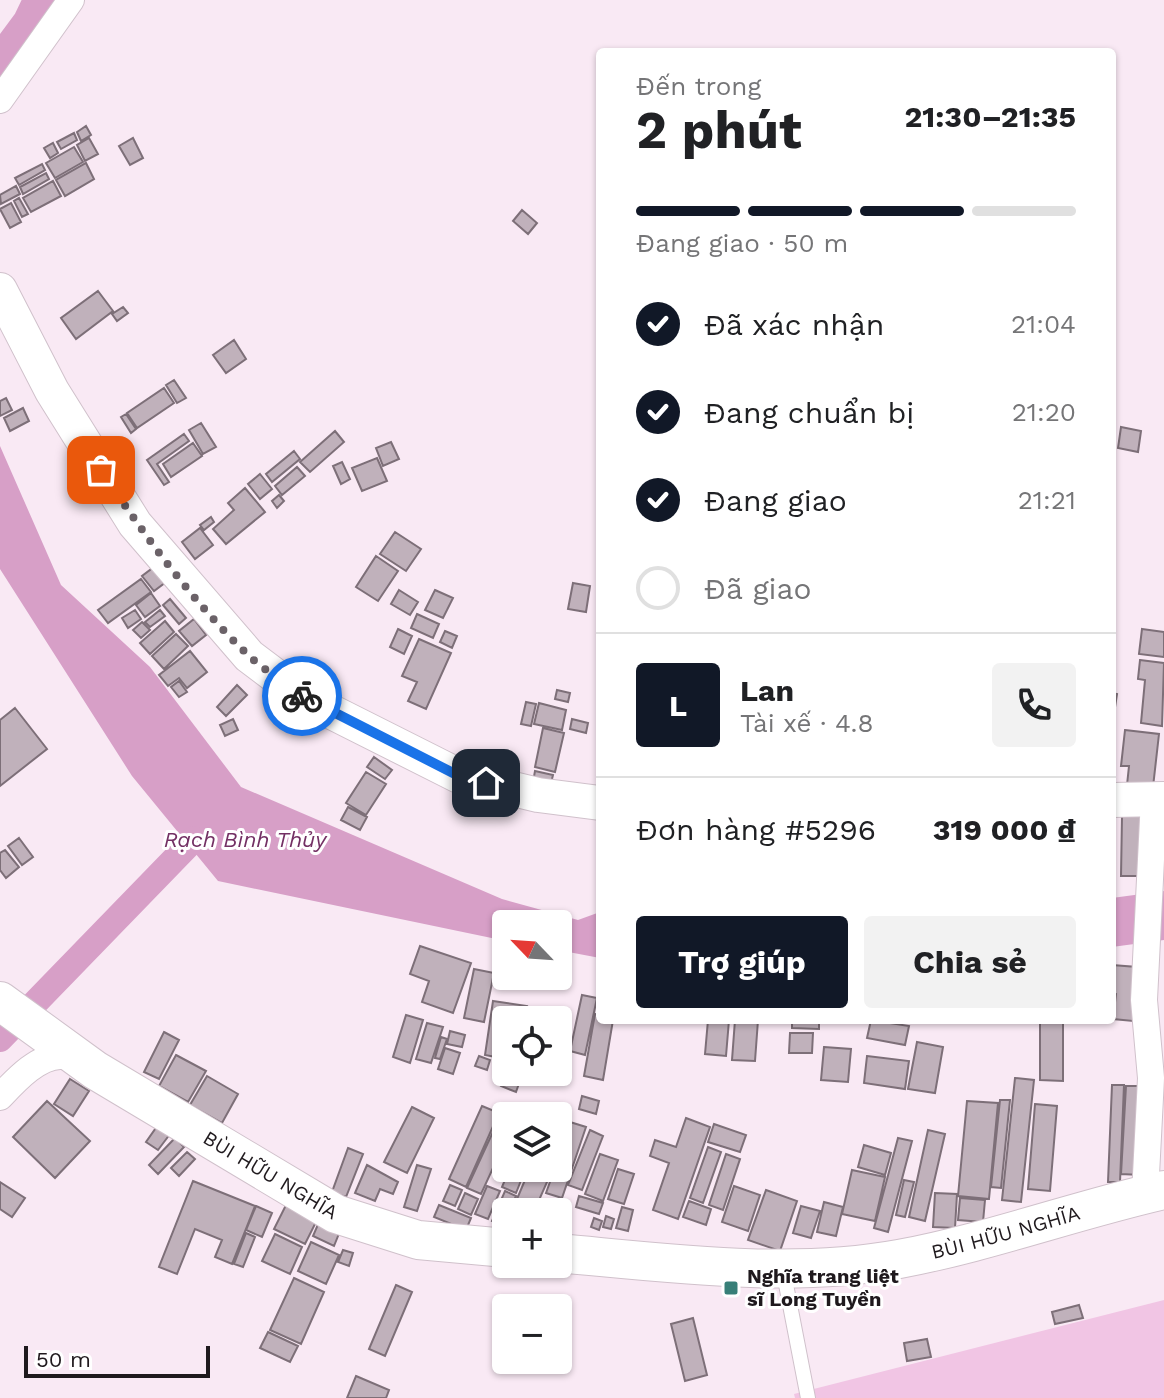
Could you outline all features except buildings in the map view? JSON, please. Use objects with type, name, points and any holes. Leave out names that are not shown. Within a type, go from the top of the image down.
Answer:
[{"type":"main road","name":"BÙI HỮU NGHĨA","points":[[0,1001],[95,1070],[336,1214],[418,1240],[492,1247]]},
{"type":"main road","name":"BÙI HỮU NGHĨA","points":[[572,1254],[673,1263],[783,1266],[898,1259],[1155,1192]]},
{"type":"street","points":[[0,100],[71,0]]},
{"type":"street","points":[[0,290],[52,391],[135,524],[249,656],[306,699],[459,776],[538,795],[596,802]]},
{"type":"street","points":[[1116,800],[1159,799],[1150,875],[1144,1000],[1151,1078],[1155,1192]]},
{"type":"street","points":[[0,1097],[26,1072],[48,1059],[63,1056],[95,1070]]},
{"type":"lane","points":[[783,1266],[808,1398]]},
{"type":"shaded area","points":[[1164,1300],[1164,1398],[795,1398],[794,1394]]},
{"type":"water","name":"Rạch Bình Thủy","points":[[0,446],[61,585],[150,667],[241,787],[502,899],[542,910],[492,910],[492,938],[218,881],[132,776],[0,569]]},
{"type":"water","points":[[1164,891],[1164,940],[1116,946],[1116,897]]},
{"type":"water","name":"Rạch Bình Thủy","points":[[596,913],[596,957],[572,953],[572,918],[578,920]]},
{"type":"waterway","points":[[0,71],[34,25],[46,0]]},
{"type":"waterway","points":[[0,1039],[194,839]]},
{"type":"way so far","points":[[101,470],[135,524],[208,611],[249,656],[302,696]]},
{"type":"place","name":"Nghĩa trang liệt sĩ Long Tuyền","points":[[731,1288]]},
{"type":"route","points":[[302,696],[459,776],[486,783]]}]
